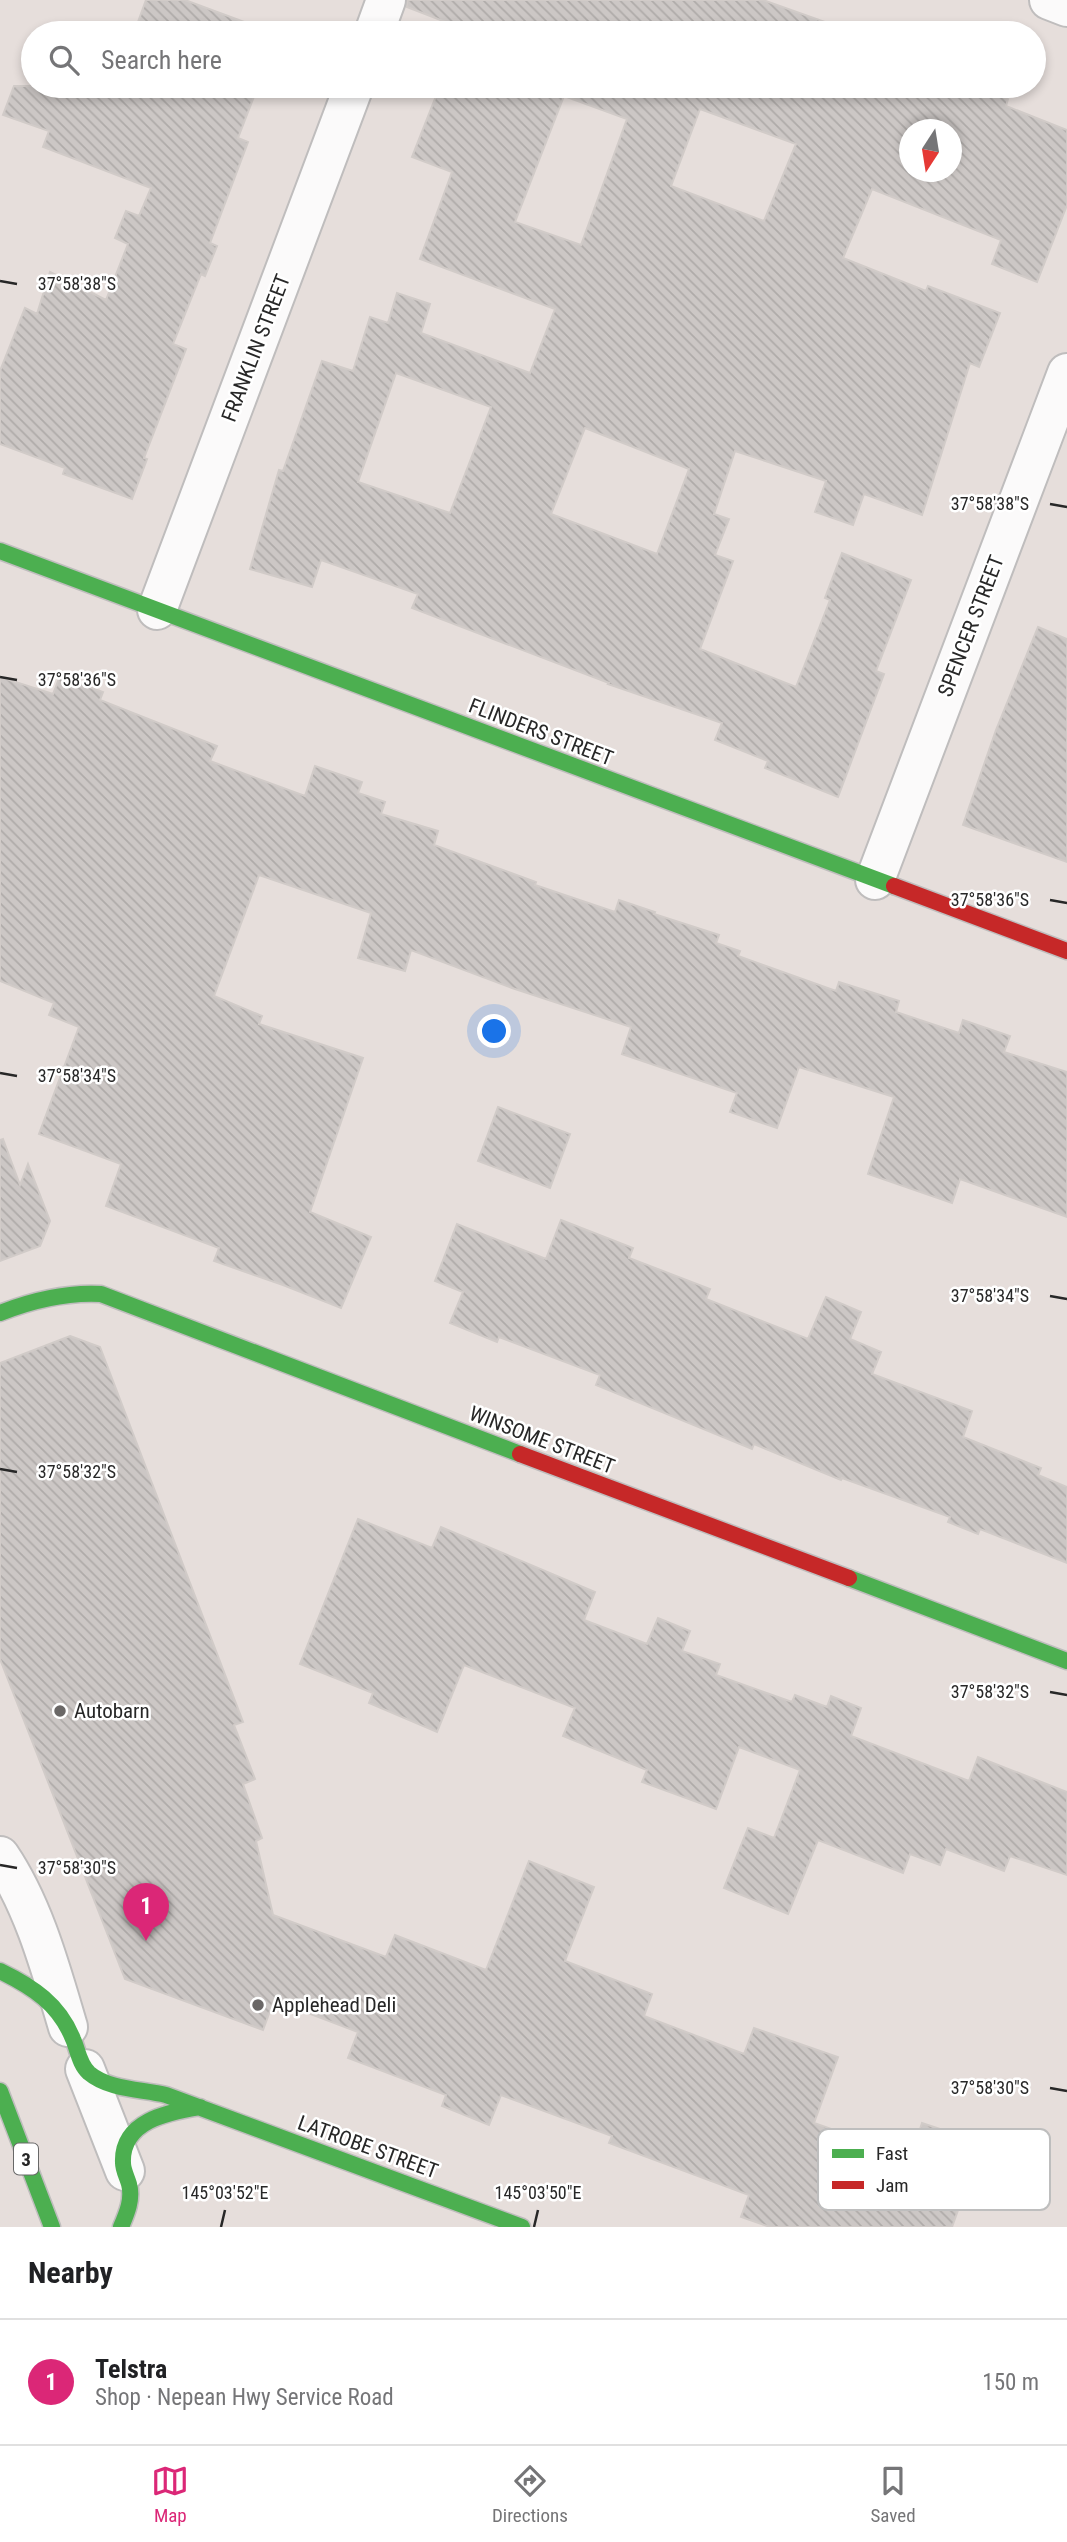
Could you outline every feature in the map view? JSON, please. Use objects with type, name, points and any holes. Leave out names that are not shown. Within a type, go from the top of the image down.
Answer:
[{"type":"main road","name":"FLINDERS STREET","points":[[0,551],[1067,951]]},
{"type":"main road","name":"WINSOME STREET","points":[[0,1313],[35,1299],[66,1293],[101,1294],[1067,1661]]},
{"type":"main road","points":[[0,1972],[46,1997],[57,2007],[85,2069]]},
{"type":"main road","name":"LATROBE STREET","points":[[85,2069],[103,2080],[150,2090],[200,2107],[522,2227]]},
{"type":"main road","name":"3","points":[[0,2091],[52,2227]]},
{"type":"main road","name":"LATROBE STREET","points":[[121,2227],[129,2205],[124,2157],[127,2144],[140,2126],[152,2118],[170,2111],[200,2107]]},
{"type":"street","points":[[378,21],[386,0]]},
{"type":"street","points":[[1049,0],[1067,7]]},
{"type":"street","name":"FRANKLIN STREET","points":[[157,610],[349,98]]},
{"type":"street","name":"SPENCER STREET","points":[[875,880],[1067,373]]},
{"type":"street","points":[[0,1856],[16,1884],[37,1934],[68,2027]]},
{"type":"street","points":[[85,2069],[144,2227]]},
{"type":"building","points":[[146,0],[185,0],[242,21],[138,21]]},
{"type":"building","points":[[407,0],[763,0],[822,21],[443,21],[407,7]]},
{"type":"building","points":[[14,86],[21,86],[21,98],[253,98],[238,138],[248,142],[210,243],[217,246],[205,276],[201,274],[173,344],[186,349],[144,458],[147,459],[132,499],[63,474],[65,468],[0,444],[0,371],[25,308],[37,314],[50,272],[106,300],[128,244],[115,238],[126,211],[139,216],[151,188],[43,147],[49,131],[3,115]]},
{"type":"building","points":[[435,98],[563,98],[515,222],[581,245],[627,119],[569,98],[1005,98],[1008,99],[1006,106],[1067,130],[1067,205],[1037,282],[992,264],[1001,240],[872,189],[843,258],[926,291],[928,286],[1000,313],[979,367],[970,363],[922,515],[864,494],[853,525],[815,512],[826,481],[735,451],[714,514],[729,519],[715,555],[733,561],[700,649],[796,687],[830,600],[825,598],[842,553],[911,580],[876,671],[884,674],[838,797],[765,768],[768,761],[715,740],[722,723],[608,684],[412,608],[418,594],[321,560],[312,587],[250,569],[279,470],[283,471],[322,361],[353,371],[370,317],[388,323],[397,293],[430,304],[421,333],[530,373],[555,309],[420,259],[452,172],[412,157]],"holes":[[[700,109],[796,144],[764,221],[671,186]],[[396,373],[491,407],[450,513],[358,482]],[[585,428],[689,469],[657,554],[551,514]]]},
{"type":"building","points":[[1038,627],[1067,639],[1067,862],[963,825],[996,730]]},
{"type":"building","points":[[60,676],[103,692],[100,700],[217,746],[210,761],[305,796],[315,766],[362,782],[358,793],[385,802],[381,814],[438,831],[434,845],[536,882],[535,885],[615,912],[619,900],[655,912],[654,914],[719,935],[716,943],[740,951],[738,956],[836,991],[839,982],[899,1001],[896,1012],[959,1033],[963,1020],[1010,1036],[1004,1052],[1067,1072],[1067,1217],[960,1179],[952,1203],[868,1174],[894,1097],[799,1067],[777,1128],[730,1112],[737,1093],[622,1054],[631,1027],[512,988],[411,950],[405,971],[358,958],[371,913],[259,875],[214,996],[262,1016],[259,1024],[363,1058],[310,1212],[371,1237],[341,1308],[214,1261],[219,1248],[106,1206],[121,1164],[39,1134],[79,1027],[49,1015],[54,1003],[0,981],[0,677],[53,694]]},
{"type":"building","points":[[498,1107],[570,1134],[550,1188],[478,1161]]},
{"type":"building","points":[[3,1139],[20,1185],[28,1164],[50,1221],[40,1246],[0,1261],[0,1140]]},
{"type":"building","points":[[561,1220],[633,1248],[629,1258],[710,1289],[706,1299],[808,1339],[826,1297],[861,1312],[850,1339],[881,1352],[872,1374],[972,1411],[963,1437],[1041,1468],[1038,1475],[1067,1487],[1067,1563],[980,1529],[978,1534],[948,1522],[950,1517],[842,1478],[841,1480],[754,1444],[752,1449],[596,1385],[600,1375],[499,1337],[497,1342],[450,1323],[463,1292],[435,1281],[457,1224],[546,1259]]},
{"type":"building","points":[[70,1336],[100,1347],[243,1722],[234,1725],[255,1779],[243,1784],[262,1838],[256,1841],[273,1915],[386,1957],[395,1935],[486,1970],[529,1861],[594,1887],[565,1961],[652,1994],[644,2016],[744,2054],[754,2028],[838,2057],[814,2123],[831,2129],[818,2129],[818,2210],[958,2210],[952,2227],[770,2227],[741,2217],[749,2195],[609,2143],[612,2136],[501,2095],[489,2125],[442,2106],[446,2095],[348,2058],[358,2032],[274,2000],[263,2030],[125,1979],[0,1659],[0,1363]]},
{"type":"building","points":[[358,1519],[432,1548],[441,1527],[595,1592],[584,1620],[647,1644],[658,1618],[690,1631],[682,1651],[720,1664],[716,1675],[792,1702],[795,1695],[827,1707],[831,1696],[861,1708],[851,1736],[969,1781],[978,1757],[1067,1792],[1067,1875],[1010,1856],[1004,1871],[946,1849],[940,1865],[910,1854],[903,1873],[818,1840],[788,1914],[724,1888],[748,1828],[774,1838],[800,1770],[739,1747],[716,1809],[642,1782],[647,1770],[563,1736],[575,1708],[464,1665],[437,1732],[369,1703],[373,1693],[300,1664]]},
{"type":"building","points":[[922,2123],[940,2129],[920,2129]]},
{"type":"traffic: fast","points":[[0,551],[894,886]]},
{"type":"traffic: fast","points":[[0,1313],[49,1298],[101,1294],[520,1454]]},
{"type":"traffic: fast","points":[[849,1578],[1067,1661]]},
{"type":"traffic: fast","points":[[0,1971],[34,1990],[52,2006],[67,2027],[83,2065],[97,2079],[116,2086],[166,2095],[522,2227]]},
{"type":"traffic: fast","points":[[0,2091],[52,2227]]},
{"type":"traffic: fast","points":[[121,2227],[130,2201],[123,2163],[124,2149],[130,2137],[149,2121],[200,2107]]},
{"type":"traffic: jam","points":[[894,886],[1067,951]]},
{"type":"traffic: jam","points":[[520,1454],[849,1578]]},
{"type":"place","name":"Autobarn","points":[[60,1711]]},
{"type":"place","name":"Telstra","points":[[146,1941]]},
{"type":"place","name":"Applehead Deli","points":[[258,2005]]}]
